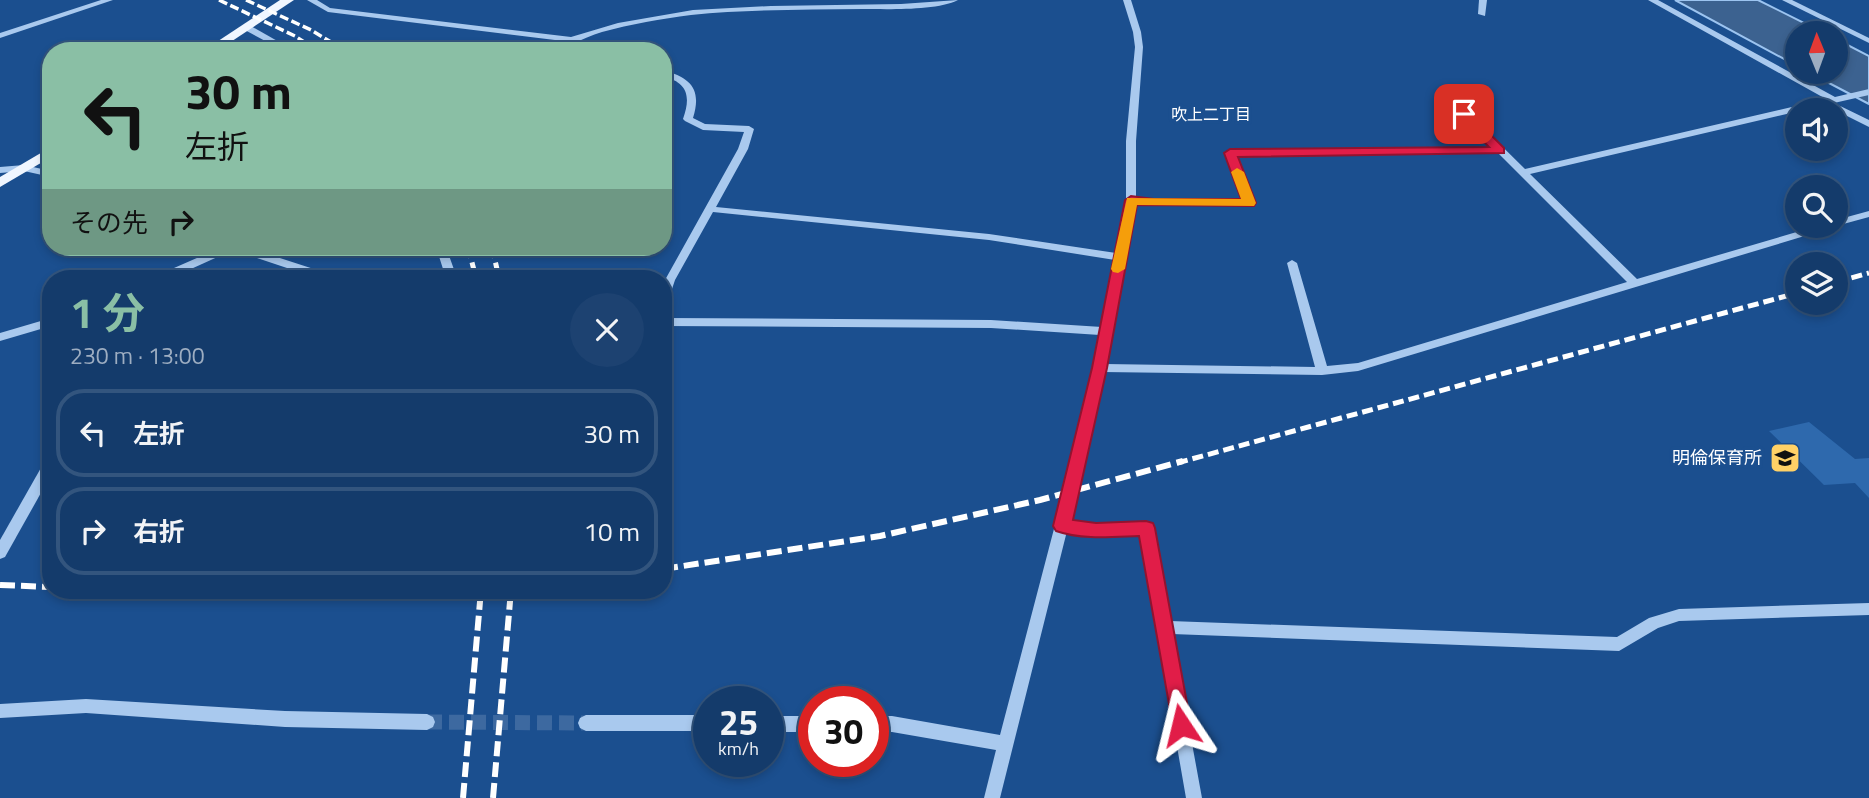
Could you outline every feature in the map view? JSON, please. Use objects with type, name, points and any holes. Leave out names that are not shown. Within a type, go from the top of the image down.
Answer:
[{"type":"main road","points":[[223,42],[288,0]]},
{"type":"main road","points":[[0,183],[42,157]]},
{"type":"street","points":[[0,36],[109,0]]},
{"type":"street","points":[[312,0],[328,10],[569,39]]},
{"type":"street","points":[[691,12],[693,0]]},
{"type":"street","points":[[563,42],[644,19],[691,12],[912,6],[954,0]]},
{"type":"street","points":[[992,798],[1100,368],[1131,200],[1131,141],[1139,47],[1138,32],[1127,0]]},
{"type":"street","points":[[1482,14],[1483,0]]},
{"type":"street","points":[[1652,0],[1830,98]]},
{"type":"street","points":[[1786,0],[1869,41]]},
{"type":"street","points":[[246,27],[274,42]]},
{"type":"street","points":[[672,76],[688,82],[693,92],[688,119],[703,127],[749,129],[743,149],[672,276]]},
{"type":"street","points":[[1843,98],[1869,92]]},
{"type":"street","points":[[1447,97],[1633,282]]},
{"type":"street","points":[[1848,110],[1869,124]]},
{"type":"street","points":[[1522,173],[1785,111]]},
{"type":"street","points":[[1131,200],[1154,203],[1250,203],[1230,153],[1499,150]]},
{"type":"street","points":[[0,170],[24,168],[42,172]]},
{"type":"street","points":[[710,209],[989,237],[1120,257]]},
{"type":"street","points":[[1848,220],[1869,214]]},
{"type":"street","points":[[1100,368],[1322,371],[1358,367],[1785,238]]},
{"type":"street","points":[[180,270],[210,256]]},
{"type":"street","points":[[263,256],[304,270]]},
{"type":"street","points":[[1292,263],[1322,371]]},
{"type":"street","points":[[672,322],[992,324],[1107,331]]},
{"type":"street","points":[[0,337],[42,325]]},
{"type":"street","points":[[0,553],[42,479]]},
{"type":"street","points":[[1062,526],[1096,530],[1146,528],[1194,798]]},
{"type":"street","points":[[1163,628],[1619,644],[1654,623],[1679,615],[1869,609]]},
{"type":"street","points":[[0,710],[86,706],[285,719],[427,722]]},
{"type":"street","points":[[586,723],[693,723]]},
{"type":"street","points":[[889,724],[1007,744]]},
{"type":"shaded area","points":[[1675,0],[1758,0],[1800,21],[1785,21],[1785,60]]},
{"type":"shaded area","points":[[1848,45],[1869,56],[1869,104],[1831,84],[1848,84]]},
{"type":"shaded area","points":[[1809,422],[1855,459],[1869,458],[1869,498],[1855,483],[1824,485],[1769,431]]},
{"type":"tunnel","points":[[427,722],[586,723]]},
{"type":"railway","points":[[219,0],[304,42]]},
{"type":"railway","points":[[246,0],[331,42]]},
{"type":"railway","points":[[470,256],[474,270]]},
{"type":"railway","points":[[494,256],[497,270]]},
{"type":"railway","points":[[1848,279],[1869,273]]},
{"type":"railway","points":[[1177,463],[1785,296]]},
{"type":"railway","points":[[672,568],[880,536],[1040,500],[1183,461]]},
{"type":"railway","points":[[0,585],[42,587]]},
{"type":"railway","points":[[463,798],[480,599]]},
{"type":"railway","points":[[493,798],[510,599]]},
{"type":"slow traffic","points":[[1118,269],[1131,200],[1154,203],[1250,203],[1237,172]]},
{"type":"place","name":"明倫保育所","points":[[1785,458]]},
{"type":"district","name":"吹上二丁目","points":[[1211,114]]},
{"type":"route","points":[[1181,725],[1146,528],[1096,530],[1062,526],[1100,368],[1131,200],[1154,203],[1250,203],[1230,153],[1499,150],[1464,114]]}]
